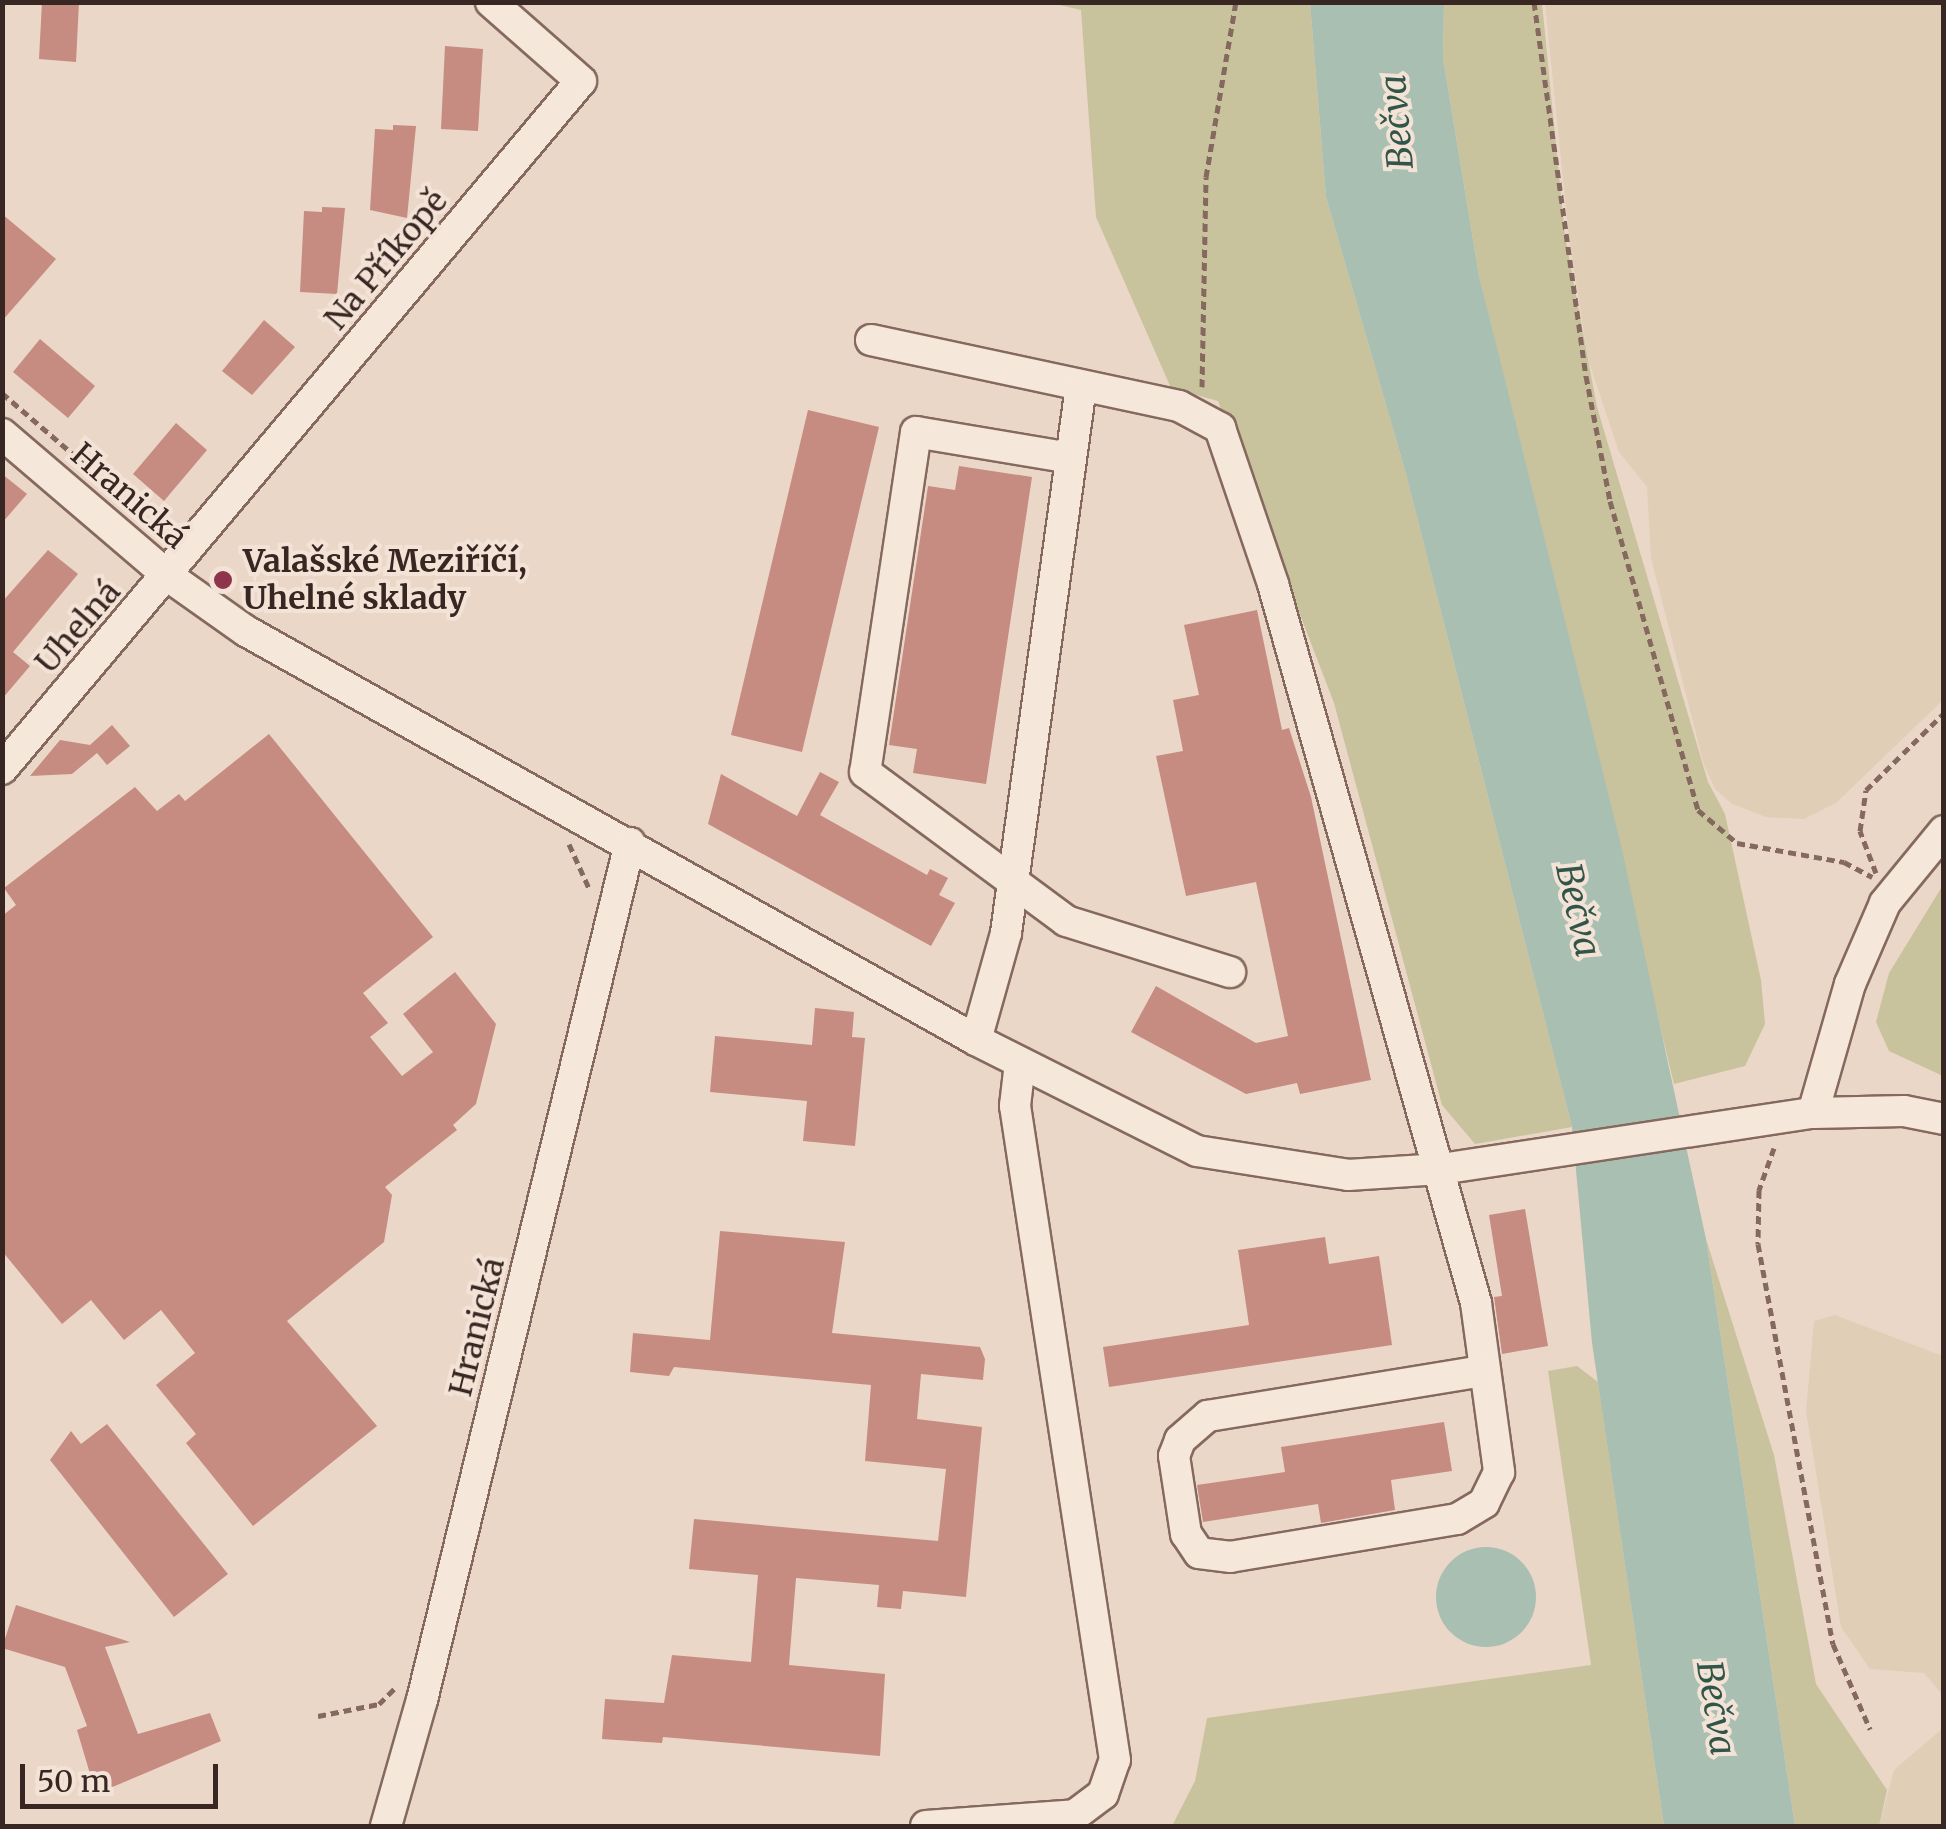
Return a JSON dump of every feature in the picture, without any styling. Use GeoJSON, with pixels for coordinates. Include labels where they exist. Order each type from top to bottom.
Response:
{"type":"FeatureCollection","features":[{"type":"Feature","properties":{"kind":"street","name":"Na Příkopě"},"geometry":{"type":"LineString","coordinates":[[168,576],[582,80],[491,2]]}},
{"type":"Feature","properties":{"kind":"street"},"geometry":{"type":"LineString","coordinates":[[871,340],[1202,412],[1226,440],[1272,584],[1476,1302],[1498,1472],[1484,1503],[1457,1519],[1212,1558],[1186,1534],[1174,1456],[1180,1440],[1208,1416],[1482,1371]]}},
{"type":"Feature","properties":{"kind":"street"},"geometry":{"type":"LineString","coordinates":[[976,1040],[1006,933],[1080,386]]}},
{"type":"Feature","properties":{"kind":"street"},"geometry":{"type":"LineString","coordinates":[[1070,458],[916,432],[866,772],[1066,921],[1230,972]]}},
{"type":"Feature","properties":{"kind":"street","name":"Hranická"},"geometry":{"type":"LineString","coordinates":[[2,434],[168,576],[246,631],[976,1040],[1158,1134],[1219,1156],[1320,1174],[1440,1169],[1785,1117],[1904,1111],[1944,1119]]}},
{"type":"Feature","properties":{"kind":"street","name":"Uhelná"},"geometry":{"type":"LineString","coordinates":[[2,769],[168,576]]}},
{"type":"Feature","properties":{"kind":"street"},"geometry":{"type":"LineString","coordinates":[[1785,1117],[1885,903],[1944,830]]}},
{"type":"Feature","properties":{"kind":"street","name":"Hranická"},"geometry":{"type":"LineString","coordinates":[[386,1826],[630,843]]}},
{"type":"Feature","properties":{"kind":"street"},"geometry":{"type":"LineString","coordinates":[[926,1826],[1075,1815],[1102,1794],[1115,1760],[1015,1106],[1020,1063]]}},
{"type":"Feature","properties":{"kind":"path"},"geometry":{"type":"LineString","coordinates":[[1202,412],[1206,176],[1236,2]]}},
{"type":"Feature","properties":{"kind":"path"},"geometry":{"type":"LineString","coordinates":[[1534,2],[1586,376],[1610,501],[1698,810],[1738,842],[1844,862],[1881,882],[1860,831],[1866,790],[1944,713]]}},
{"type":"Feature","properties":{"kind":"path"},"geometry":{"type":"LineString","coordinates":[[2,393],[149,519]]}},
{"type":"Feature","properties":{"kind":"path"},"geometry":{"type":"LineString","coordinates":[[556,830],[588,878],[590,896]]}},
{"type":"Feature","properties":{"kind":"path"},"geometry":{"type":"LineString","coordinates":[[1785,1117],[1759,1190],[1758,1244],[1833,1644],[1870,1729]]}},
{"type":"Feature","properties":{"kind":"path"},"geometry":{"type":"LineString","coordinates":[[318,1716],[379,1704],[405,1679]]}},
{"type":"Feature","properties":{"kind":"shaded area"},"geometry":{"type":"Polygon","coordinates":[[[1051,3],[1310,3],[1326,197],[1406,474],[1572,1127],[1475,1144],[1442,1105],[1334,703],[1218,401],[1171,388],[1096,217],[1081,10],[1051,3]]]}},
{"type":"Feature","properties":{"kind":"shaded area"},"geometry":{"type":"Polygon","coordinates":[[[1444,3],[1542,3],[1565,236],[1597,407],[1708,782],[1725,814],[1761,980],[1765,1024],[1745,1066],[1674,1084],[1479,276],[1443,58],[1444,3]]]}},
{"type":"Feature","properties":{"kind":"shaded area"},"geometry":{"type":"Polygon","coordinates":[[[1545,3],[1943,3],[1943,700],[1836,803],[1804,819],[1766,817],[1732,804],[1715,789],[1704,765],[1651,558],[1647,487],[1619,452],[1588,359],[1569,238],[1545,3]]]}},
{"type":"Feature","properties":{"kind":"shaded area"},"geometry":{"type":"Polygon","coordinates":[[[1943,885],[1943,1076],[1889,1051],[1876,1022],[1889,973],[1943,885]]]}},
{"type":"Feature","properties":{"kind":"shaded area"},"geometry":{"type":"Polygon","coordinates":[[[1706,1239],[1774,1455],[1816,1684],[1887,1790],[1879,1826],[1795,1826],[1706,1239]]]}},
{"type":"Feature","properties":{"kind":"shaded area"},"geometry":{"type":"Polygon","coordinates":[[[1835,1315],[1943,1356],[1943,1695],[1924,1673],[1870,1669],[1841,1627],[1806,1411],[1814,1321],[1835,1315]]]}},
{"type":"Feature","properties":{"kind":"shaded area"},"geometry":{"type":"Polygon","coordinates":[[[1577,1366],[1598,1382],[1664,1826],[1172,1826],[1195,1781],[1207,1718],[1591,1665],[1548,1371],[1577,1366]]]}},
{"type":"Feature","properties":{"kind":"shaded area"},"geometry":{"type":"Polygon","coordinates":[[[1943,1728],[1943,1826],[1879,1826],[1894,1770],[1943,1728]]]}},
{"type":"Feature","properties":{"kind":"water","name":"Bečva"},"geometry":{"type":"Polygon","coordinates":[[[1310,3],[1444,3],[1443,58],[1479,276],[1621,845],[1706,1239],[1795,1826],[1664,1826],[1592,1343],[1572,1127],[1406,474],[1326,197],[1310,3]]]}},
{"type":"Feature","properties":{"kind":"water"},"geometry":{"type":"Polygon","coordinates":[[[1486,1547],[1514,1555],[1528,1569],[1536,1597],[1528,1625],[1514,1639],[1486,1647],[1458,1639],[1444,1625],[1436,1597],[1444,1569],[1458,1555],[1486,1547]]]}},
{"type":"Feature","properties":{"kind":"building"},"geometry":{"type":"Polygon","coordinates":[[[42,2],[79,2],[76,62],[39,59],[42,2]]]}},
{"type":"Feature","properties":{"kind":"building"},"geometry":{"type":"Polygon","coordinates":[[[445,46],[483,49],[478,131],[441,129],[445,46]]]}},
{"type":"Feature","properties":{"kind":"building"},"geometry":{"type":"Polygon","coordinates":[[[393,125],[416,126],[407,218],[370,210],[375,129],[393,130],[393,125]]]}},
{"type":"Feature","properties":{"kind":"building"},"geometry":{"type":"Polygon","coordinates":[[[322,207],[345,208],[337,294],[300,292],[304,211],[322,212],[322,207]]]}},
{"type":"Feature","properties":{"kind":"building"},"geometry":{"type":"Polygon","coordinates":[[[2,214],[56,259],[2,321],[2,214]]]}},
{"type":"Feature","properties":{"kind":"building"},"geometry":{"type":"Polygon","coordinates":[[[264,320],[295,347],[252,395],[222,371],[264,320]]]}},
{"type":"Feature","properties":{"kind":"building"},"geometry":{"type":"Polygon","coordinates":[[[40,339],[95,386],[68,418],[13,372],[40,339]]]}},
{"type":"Feature","properties":{"kind":"building"},"geometry":{"type":"Polygon","coordinates":[[[808,410],[879,427],[802,752],[731,735],[808,410]]]}},
{"type":"Feature","properties":{"kind":"building"},"geometry":{"type":"Polygon","coordinates":[[[176,423],[207,450],[164,501],[133,474],[176,423]]]}},
{"type":"Feature","properties":{"kind":"building"},"geometry":{"type":"Polygon","coordinates":[[[959,466],[1032,477],[986,784],[913,773],[917,749],[889,745],[928,486],[955,490],[959,466]]]}},
{"type":"Feature","properties":{"kind":"building"},"geometry":{"type":"Polygon","coordinates":[[[2,474],[27,494],[2,523],[2,474]]]}},
{"type":"Feature","properties":{"kind":"building"},"geometry":{"type":"Polygon","coordinates":[[[48,550],[78,574],[13,652],[30,666],[2,699],[2,602],[48,550]]]}},
{"type":"Feature","properties":{"kind":"building"},"geometry":{"type":"Polygon","coordinates":[[[1257,610],[1282,730],[1289,728],[1311,797],[1371,1080],[1300,1094],[1297,1083],[1246,1094],[1131,1032],[1156,986],[1256,1043],[1288,1036],[1256,882],[1186,896],[1156,756],[1183,751],[1173,700],[1199,695],[1184,625],[1257,610]]]}},
{"type":"Feature","properties":{"kind":"building"},"geometry":{"type":"Polygon","coordinates":[[[112,725],[130,746],[107,765],[97,753],[72,774],[30,776],[60,740],[90,745],[112,725]]]}},
{"type":"Feature","properties":{"kind":"building"},"geometry":{"type":"Polygon","coordinates":[[[269,734],[433,937],[363,993],[388,1023],[370,1037],[402,1076],[433,1052],[403,1014],[455,972],[496,1024],[476,1104],[453,1125],[457,1130],[385,1187],[392,1195],[384,1242],[287,1321],[377,1426],[253,1526],[186,1443],[196,1434],[156,1385],[195,1353],[161,1310],[124,1340],[91,1300],[62,1324],[2,1251],[2,916],[16,905],[4,888],[135,787],[157,811],[179,794],[185,801],[269,734]]]}},
{"type":"Feature","properties":{"kind":"building"},"geometry":{"type":"Polygon","coordinates":[[[820,772],[839,782],[820,815],[927,875],[930,869],[948,878],[939,895],[955,903],[931,946],[708,824],[721,774],[797,816],[820,772]]]}},
{"type":"Feature","properties":{"kind":"building"},"geometry":{"type":"Polygon","coordinates":[[[815,1008],[854,1012],[852,1037],[865,1038],[855,1146],[803,1141],[807,1101],[710,1092],[715,1036],[812,1045],[815,1008]]]}},
{"type":"Feature","properties":{"kind":"building"},"geometry":{"type":"Polygon","coordinates":[[[1525,1209],[1548,1346],[1502,1354],[1494,1297],[1502,1296],[1489,1215],[1525,1209]]]}},
{"type":"Feature","properties":{"kind":"building"},"geometry":{"type":"Polygon","coordinates":[[[720,1231],[845,1242],[832,1333],[980,1347],[985,1359],[983,1380],[921,1374],[917,1419],[982,1427],[966,1597],[903,1591],[901,1609],[877,1607],[879,1585],[796,1578],[789,1665],[885,1674],[880,1756],[663,1737],[662,1743],[602,1739],[605,1699],[664,1703],[672,1655],[751,1662],[758,1575],[689,1569],[694,1519],[938,1541],[946,1469],[865,1461],[871,1385],[674,1367],[669,1376],[630,1372],[633,1333],[710,1340],[720,1231]]]}},
{"type":"Feature","properties":{"kind":"building"},"geometry":{"type":"Polygon","coordinates":[[[1325,1237],[1329,1264],[1379,1256],[1392,1345],[1109,1387],[1103,1347],[1249,1325],[1238,1250],[1325,1237]]]}},
{"type":"Feature","properties":{"kind":"building"},"geometry":{"type":"Polygon","coordinates":[[[1444,1422],[1452,1471],[1391,1480],[1395,1510],[1321,1523],[1318,1504],[1203,1522],[1197,1485],[1285,1472],[1281,1447],[1444,1422]]]}},
{"type":"Feature","properties":{"kind":"building"},"geometry":{"type":"Polygon","coordinates":[[[107,1424],[228,1574],[174,1617],[50,1460],[71,1431],[81,1444],[107,1424]]]}},
{"type":"Feature","properties":{"kind":"building"},"geometry":{"type":"Polygon","coordinates":[[[16,1605],[130,1642],[105,1647],[138,1734],[210,1713],[221,1741],[96,1794],[77,1730],[87,1726],[65,1667],[2,1648],[16,1605]]]}},
{"type":"Feature","properties":{"kind":"place","name":"Valašské Meziříčí, Uhelné sklady"},"geometry":{"type":"Point","coordinates":[223,580]}}]}
